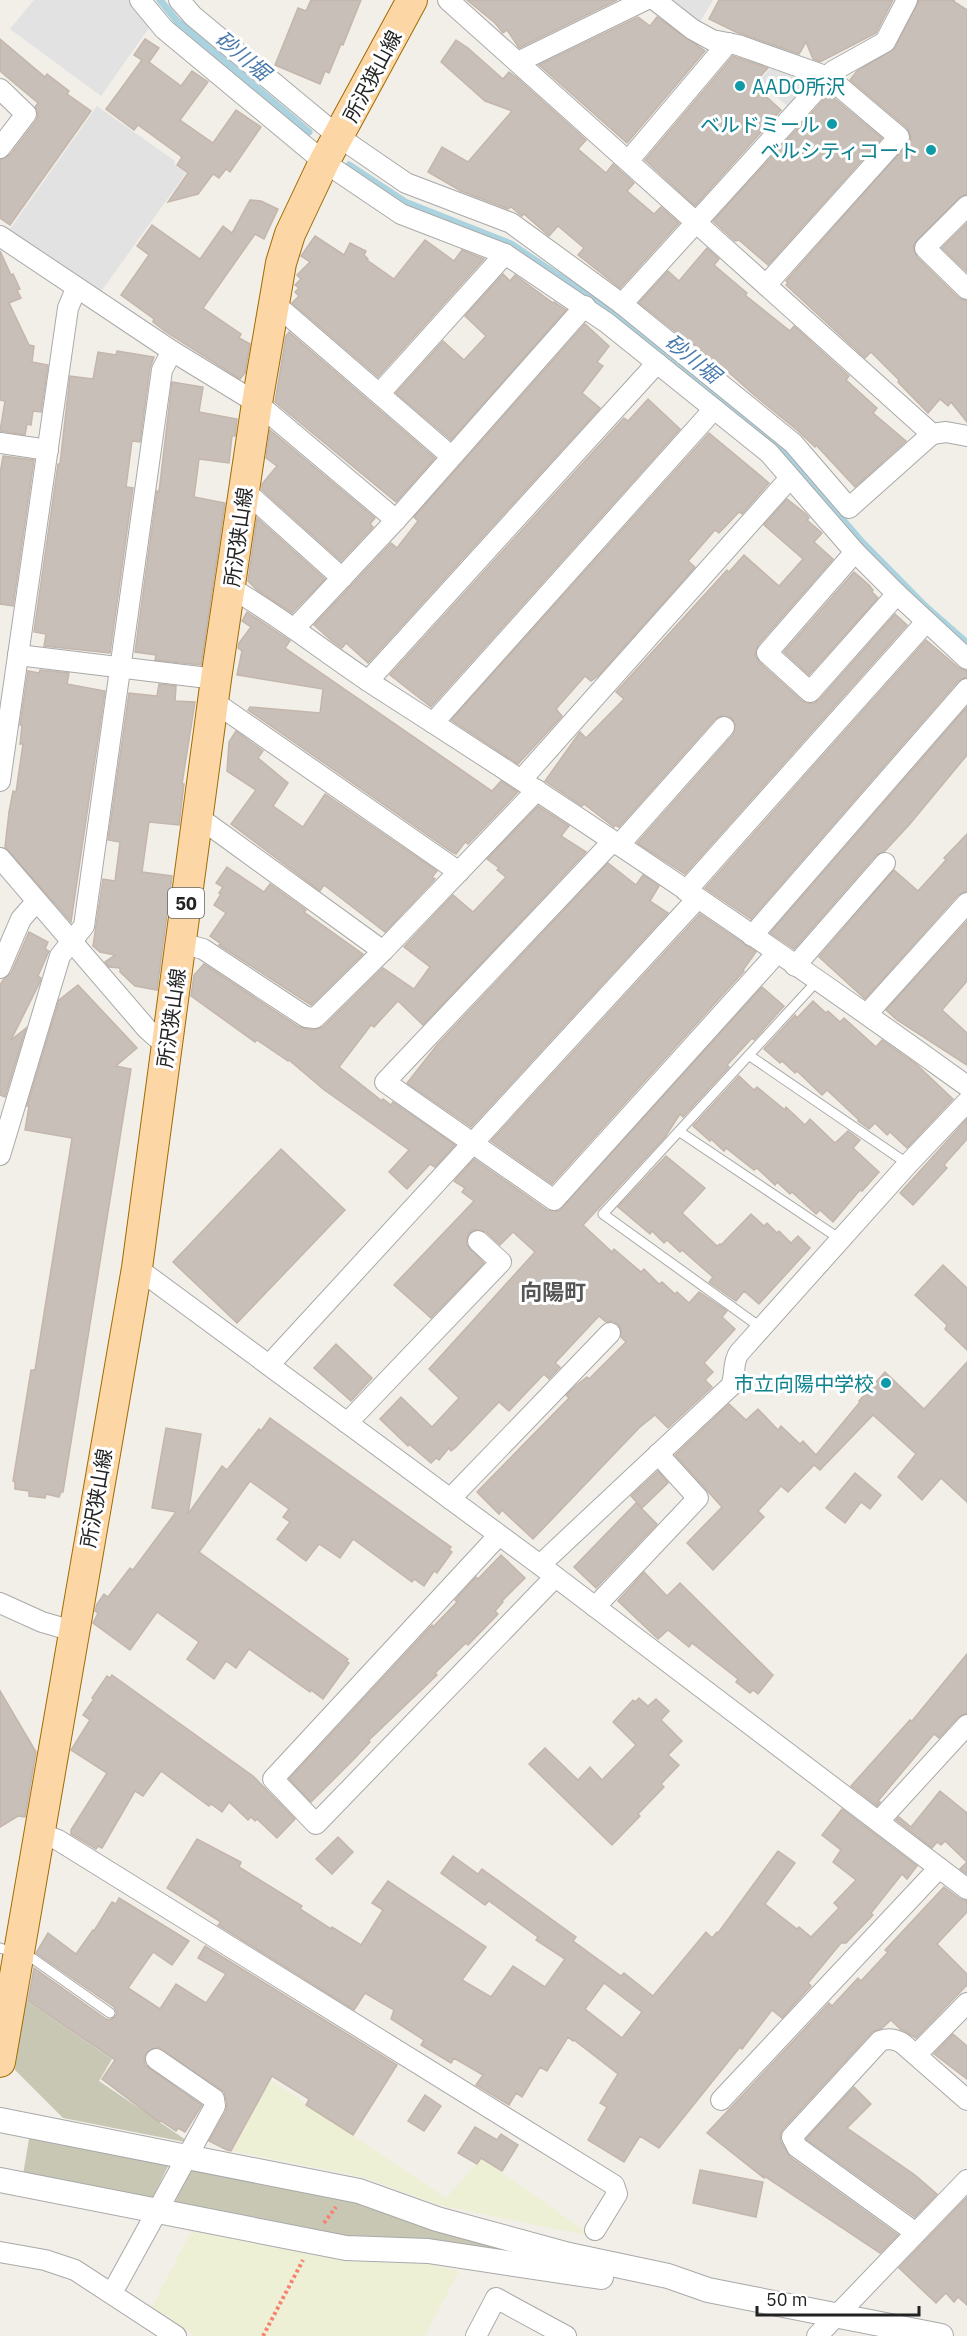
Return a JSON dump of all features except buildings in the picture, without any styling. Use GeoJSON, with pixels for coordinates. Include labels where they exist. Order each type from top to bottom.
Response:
{"type":"FeatureCollection","features":[{"type":"Feature","properties":{"kind":"main road","name":"所沢狭山線"},"geometry":{"type":"LineString","coordinates":[[0,2062],[9,1951],[40,1833],[136,1268],[215,690],[257,403],[281,263],[290,234],[332,149],[412,0]]}},
{"type":"Feature","properties":{"kind":"street"},"geometry":{"type":"LineString","coordinates":[[140,0],[164,29],[332,149],[406,183],[511,223],[622,304],[793,443],[849,508],[932,434],[946,432],[967,436]]}},
{"type":"Feature","properties":{"kind":"street"},"geometry":{"type":"LineString","coordinates":[[179,0],[401,214],[505,255],[585,306],[769,453],[855,552],[967,659]]}},
{"type":"Feature","properties":{"kind":"street"},"geometry":{"type":"LineString","coordinates":[[448,0],[932,434]]}},
{"type":"Feature","properties":{"kind":"street"},"geometry":{"type":"LineString","coordinates":[[518,62],[645,0]]}},
{"type":"Feature","properties":{"kind":"street"},"geometry":{"type":"LineString","coordinates":[[655,0],[712,40],[728,43],[828,77],[900,137],[766,285]]}},
{"type":"Feature","properties":{"kind":"street"},"geometry":{"type":"LineString","coordinates":[[622,304],[833,71],[885,42],[907,0]]}},
{"type":"Feature","properties":{"kind":"street"},"geometry":{"type":"LineString","coordinates":[[628,160],[728,43]]}},
{"type":"Feature","properties":{"kind":"street"},"geometry":{"type":"LineString","coordinates":[[0,89],[26,114],[0,148]]}},
{"type":"Feature","properties":{"kind":"street"},"geometry":{"type":"LineString","coordinates":[[967,206],[925,248],[967,289]]}},
{"type":"Feature","properties":{"kind":"street"},"geometry":{"type":"LineString","coordinates":[[0,236],[76,289],[257,403],[396,520]]}},
{"type":"Feature","properties":{"kind":"street"},"geometry":{"type":"LineString","coordinates":[[380,393],[505,255]]}},
{"type":"Feature","properties":{"kind":"street"},"geometry":{"type":"LineString","coordinates":[[0,781],[68,308],[76,289]]}},
{"type":"Feature","properties":{"kind":"street"},"geometry":{"type":"LineString","coordinates":[[274,303],[451,456]]}},
{"type":"Feature","properties":{"kind":"street"},"geometry":{"type":"LineString","coordinates":[[294,629],[396,520],[585,306]]}},
{"type":"Feature","properties":{"kind":"street"},"geometry":{"type":"LineString","coordinates":[[0,1155],[6,1120],[60,956],[84,927],[162,370],[172,351]]}},
{"type":"Feature","properties":{"kind":"street"},"geometry":{"type":"LineString","coordinates":[[368,681],[657,363]]}},
{"type":"Feature","properties":{"kind":"street"},"geometry":{"type":"LineString","coordinates":[[433,723],[714,409]]}},
{"type":"Feature","properties":{"kind":"street"},"geometry":{"type":"LineString","coordinates":[[0,443],[48,450]]}},
{"type":"Feature","properties":{"kind":"street"},"geometry":{"type":"LineString","coordinates":[[181,943],[203,949],[311,1019],[318,1016],[459,872],[529,785],[790,478]]}},
{"type":"Feature","properties":{"kind":"street"},"geometry":{"type":"LineString","coordinates":[[812,505],[831,487]]}},
{"type":"Feature","properties":{"kind":"street"},"geometry":{"type":"LineString","coordinates":[[244,490],[342,578]]}},
{"type":"Feature","properties":{"kind":"street"},"geometry":{"type":"LineString","coordinates":[[855,552],[766,653],[810,692],[897,594]]}},
{"type":"Feature","properties":{"kind":"street"},"geometry":{"type":"LineString","coordinates":[[231,588],[615,843],[867,1014],[967,1086]]}},
{"type":"Feature","properties":{"kind":"street"},"geometry":{"type":"LineString","coordinates":[[269,1365],[472,1144],[691,895],[926,622]]}},
{"type":"Feature","properties":{"kind":"street"},"geometry":{"type":"LineString","coordinates":[[18,655],[120,668],[215,690],[459,872]]}},
{"type":"Feature","properties":{"kind":"street"},"geometry":{"type":"LineString","coordinates":[[752,936],[967,689]]}},
{"type":"Feature","properties":{"kind":"street"},"geometry":{"type":"LineString","coordinates":[[724,727],[385,1082],[554,1200],[777,953]]}},
{"type":"Feature","properties":{"kind":"street"},"geometry":{"type":"LineString","coordinates":[[197,816],[383,951]]}},
{"type":"Feature","properties":{"kind":"street"},"geometry":{"type":"LineString","coordinates":[[0,858],[147,1029],[156,1037],[168,1041]]}},
{"type":"Feature","properties":{"kind":"street"},"geometry":{"type":"LineString","coordinates":[[795,966],[885,863]]}},
{"type":"Feature","properties":{"kind":"street"},"geometry":{"type":"LineString","coordinates":[[0,968],[21,920],[36,902]]}},
{"type":"Feature","properties":{"kind":"street"},"geometry":{"type":"LineString","coordinates":[[867,1014],[967,903]]}},
{"type":"Feature","properties":{"kind":"street"},"geometry":{"type":"LineString","coordinates":[[499,1535],[273,1779],[316,1824],[547,1571],[658,1454],[730,1386],[736,1358],[760,1327],[967,1102]]}},
{"type":"Feature","properties":{"kind":"street"},"geometry":{"type":"LineString","coordinates":[[347,1423],[501,1262],[478,1241]]}},
{"type":"Feature","properties":{"kind":"street"},"geometry":{"type":"LineString","coordinates":[[136,1268],[499,1535],[967,1889]]}},
{"type":"Feature","properties":{"kind":"street"},"geometry":{"type":"LineString","coordinates":[[450,1499],[610,1333]]}},
{"type":"Feature","properties":{"kind":"street"},"geometry":{"type":"LineString","coordinates":[[595,1607],[698,1498],[658,1454]]}},
{"type":"Feature","properties":{"kind":"street"},"geometry":{"type":"LineString","coordinates":[[0,1603],[42,1622],[73,1631]]}},
{"type":"Feature","properties":{"kind":"street"},"geometry":{"type":"LineString","coordinates":[[879,1821],[967,1725]]}},
{"type":"Feature","properties":{"kind":"street"},"geometry":{"type":"LineString","coordinates":[[40,1833],[58,1840],[614,2185],[617,2194],[595,2230]]}},
{"type":"Feature","properties":{"kind":"street"},"geometry":{"type":"LineString","coordinates":[[721,2100],[939,1868]]}},
{"type":"Feature","properties":{"kind":"street"},"geometry":{"type":"LineString","coordinates":[[916,2055],[967,2003]]}},
{"type":"Feature","properties":{"kind":"street"},"geometry":{"type":"LineString","coordinates":[[916,2233],[797,2147],[792,2137],[880,2042],[894,2039],[916,2055],[967,2100]]}},
{"type":"Feature","properties":{"kind":"street"},"geometry":{"type":"LineString","coordinates":[[117,2284],[215,2106],[214,2099],[156,2059]]}},
{"type":"Feature","properties":{"kind":"street"},"geometry":{"type":"LineString","coordinates":[[0,2120],[359,2191],[437,2219],[569,2255],[668,2277],[708,2290],[926,2335]]}},
{"type":"Feature","properties":{"kind":"street"},"geometry":{"type":"LineString","coordinates":[[0,2180],[346,2248],[435,2252],[668,2288],[708,2290]]}},
{"type":"Feature","properties":{"kind":"street"},"geometry":{"type":"LineString","coordinates":[[818,2336],[967,2181]]}},
{"type":"Feature","properties":{"kind":"street"},"geometry":{"type":"LineString","coordinates":[[0,2252],[45,2260],[75,2270],[176,2336]]}},
{"type":"Feature","properties":{"kind":"street"},"geometry":{"type":"LineString","coordinates":[[476,2336],[496,2298],[566,2336]]}},
{"type":"Feature","properties":{"kind":"lane"},"geometry":{"type":"LineString","coordinates":[[760,1327],[603,1214],[681,1132],[817,981]]}},
{"type":"Feature","properties":{"kind":"lane"},"geometry":{"type":"LineString","coordinates":[[750,1056],[908,1164]]}},
{"type":"Feature","properties":{"kind":"lane"},"geometry":{"type":"LineString","coordinates":[[681,1132],[840,1239]]}},
{"type":"Feature","properties":{"kind":"lane"},"geometry":{"type":"LineString","coordinates":[[9,1951],[32,1958],[110,2013]]}},
{"type":"Feature","properties":{"kind":"shaded area"},"geometry":{"type":"Polygon","coordinates":[[[34,0],[132,0],[151,25],[101,96],[10,29],[34,0]]]}},
{"type":"Feature","properties":{"kind":"shaded area"},"geometry":{"type":"Polygon","coordinates":[[[672,0],[713,0],[700,22],[672,0]]]}},
{"type":"Feature","properties":{"kind":"shaded area"},"geometry":{"type":"Polygon","coordinates":[[[774,65],[815,81],[790,108],[758,81],[774,65]]]}},
{"type":"Feature","properties":{"kind":"shaded area"},"geometry":{"type":"Polygon","coordinates":[[[97,106],[175,161],[174,164],[186,173],[100,293],[8,232],[97,106]]]}},
{"type":"Feature","properties":{"kind":"shaded area"},"geometry":{"type":"Polygon","coordinates":[[[25,2000],[112,2059],[99,2081],[186,2140],[185,2142],[63,2118],[15,2070],[25,2000]]]}},
{"type":"Feature","properties":{"kind":"shaded area"},"geometry":{"type":"Polygon","coordinates":[[[271,2080],[446,2198],[481,2158],[581,2228],[588,2226],[584,2235],[439,2205],[362,2177],[232,2151],[271,2080]]]}},
{"type":"Feature","properties":{"kind":"shaded area"},"geometry":{"type":"Polygon","coordinates":[[[51,2137],[170,2162],[152,2199],[23,2175],[29,2139],[51,2137]]]}},
{"type":"Feature","properties":{"kind":"shaded area"},"geometry":{"type":"Polygon","coordinates":[[[193,2165],[340,2193],[570,2259],[353,2242],[174,2204],[193,2165]]]}},
{"type":"Feature","properties":{"kind":"shaded area"},"geometry":{"type":"Polygon","coordinates":[[[191,2231],[345,2261],[428,2264],[459,2271],[425,2336],[195,2336],[152,2307],[191,2231]]]}},
{"type":"Feature","properties":{"kind":"waterway","name":"砂川堀"},"geometry":{"type":"LineString","coordinates":[[160,0],[177,21],[309,132]]}},
{"type":"Feature","properties":{"kind":"waterway","name":"砂川堀"},"geometry":{"type":"LineString","coordinates":[[349,165],[405,202],[511,244],[605,307],[714,392],[785,453],[862,542],[924,605],[967,643]]}},
{"type":"Feature","properties":{"kind":"place","name":"AADO所沢"},"geometry":{"type":"Point","coordinates":[740,86]}},
{"type":"Feature","properties":{"kind":"place","name":"ベルドミール"},"geometry":{"type":"Point","coordinates":[832,124]}},
{"type":"Feature","properties":{"kind":"place","name":"ベルシティコート"},"geometry":{"type":"Point","coordinates":[931,150]}},
{"type":"Feature","properties":{"kind":"place","name":"市立向陽中学校"},"geometry":{"type":"Point","coordinates":[886,1383]}},
{"type":"Feature","properties":{"kind":"district","name":"向陽町"},"geometry":{"type":"Point","coordinates":[553,1291]}}]}
